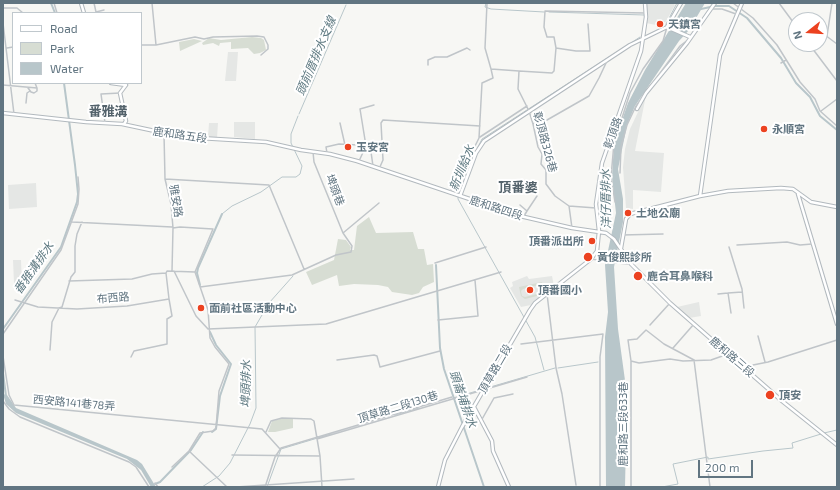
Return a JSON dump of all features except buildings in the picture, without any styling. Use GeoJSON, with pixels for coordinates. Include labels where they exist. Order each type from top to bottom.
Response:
{"type":"FeatureCollection","features":[{"type":"Feature","properties":{"kind":"street"},"geometry":{"type":"LineString","coordinates":[[94,3],[96,12],[104,10]]}},
{"type":"Feature","properties":{"kind":"street"},"geometry":{"type":"LineString","coordinates":[[152,3],[156,45]]}},
{"type":"Feature","properties":{"kind":"street"},"geometry":{"type":"LineString","coordinates":[[472,152],[479,138],[482,83],[493,78],[485,48],[487,3]]}},
{"type":"Feature","properties":{"kind":"street","name":"彰頂路"},"geometry":{"type":"LineString","coordinates":[[591,259],[598,251],[599,231],[596,208],[602,163],[641,51],[646,13],[645,3]]}},
{"type":"Feature","properties":{"kind":"street"},"geometry":{"type":"LineString","coordinates":[[615,202],[611,177],[614,143],[630,93],[647,63],[663,41],[667,27],[681,3]]}},
{"type":"Feature","properties":{"kind":"street"},"geometry":{"type":"LineString","coordinates":[[637,109],[646,93],[712,9],[715,3]]}},
{"type":"Feature","properties":{"kind":"street"},"geometry":{"type":"LineString","coordinates":[[733,3],[753,18],[777,46],[800,82],[815,99],[820,111],[837,126]]}},
{"type":"Feature","properties":{"kind":"street"},"geometry":{"type":"LineString","coordinates":[[700,196],[720,55],[742,3]]}},
{"type":"Feature","properties":{"kind":"street"},"geometry":{"type":"LineString","coordinates":[[779,3],[788,15]]}},
{"type":"Feature","properties":{"kind":"street"},"geometry":{"type":"LineString","coordinates":[[832,3],[826,35],[837,44]]}},
{"type":"Feature","properties":{"kind":"street"},"geometry":{"type":"LineString","coordinates":[[3,8],[17,8],[22,12]]}},
{"type":"Feature","properties":{"kind":"street"},"geometry":{"type":"LineString","coordinates":[[712,9],[722,9],[737,14]]}},
{"type":"Feature","properties":{"kind":"street"},"geometry":{"type":"LineString","coordinates":[[491,69],[552,73],[554,71],[556,48],[554,37],[546,37],[544,27],[544,11],[646,13]]}},
{"type":"Feature","properties":{"kind":"street"},"geometry":{"type":"LineString","coordinates":[[3,23],[14,114]]}},
{"type":"Feature","properties":{"kind":"street"},"geometry":{"type":"LineString","coordinates":[[556,48],[576,51],[590,51],[588,24]]}},
{"type":"Feature","properties":{"kind":"street"},"geometry":{"type":"LineString","coordinates":[[479,138],[644,36],[667,27],[690,37]]}},
{"type":"Feature","properties":{"kind":"street"},"geometry":{"type":"LineString","coordinates":[[142,45],[156,45],[195,38],[204,39],[213,36],[229,38],[257,36],[264,37],[268,45],[268,49],[261,55]]}},
{"type":"Feature","properties":{"kind":"street"},"geometry":{"type":"LineString","coordinates":[[620,173],[621,146],[627,125],[636,106],[680,46],[690,37]]}},
{"type":"Feature","properties":{"kind":"street"},"geometry":{"type":"LineString","coordinates":[[6,48],[12,47]]}},
{"type":"Feature","properties":{"kind":"street"},"geometry":{"type":"LineString","coordinates":[[428,65],[428,60],[435,57],[446,57],[467,48],[470,50]]}},
{"type":"Feature","properties":{"kind":"street"},"geometry":{"type":"LineString","coordinates":[[816,52],[837,81]]}},
{"type":"Feature","properties":{"kind":"street"},"geometry":{"type":"LineString","coordinates":[[533,124],[547,120],[588,96],[599,78],[607,59]]}},
{"type":"Feature","properties":{"kind":"street"},"geometry":{"type":"LineString","coordinates":[[781,63],[786,60]]}},
{"type":"Feature","properties":{"kind":"street"},"geometry":{"type":"LineString","coordinates":[[3,61],[8,61]]}},
{"type":"Feature","properties":{"kind":"street","name":"彰頂路326巷"},"geometry":{"type":"LineString","coordinates":[[519,71],[518,89],[528,109],[538,147],[542,154],[541,164],[546,170],[546,184],[555,196],[569,206]]}},
{"type":"Feature","properties":{"kind":"street"},"geometry":{"type":"LineString","coordinates":[[28,88],[30,91],[36,93],[35,84]]}},
{"type":"Feature","properties":{"kind":"street"},"geometry":{"type":"LineString","coordinates":[[118,84],[126,85],[120,93],[126,121],[124,124]]}},
{"type":"Feature","properties":{"kind":"street"},"geometry":{"type":"LineString","coordinates":[[3,85],[36,88]]}},
{"type":"Feature","properties":{"kind":"street"},"geometry":{"type":"LineString","coordinates":[[26,103],[27,93],[30,91]]}},
{"type":"Feature","properties":{"kind":"street"},"geometry":{"type":"LineString","coordinates":[[105,123],[101,94],[120,93]]}},
{"type":"Feature","properties":{"kind":"street"},"geometry":{"type":"LineString","coordinates":[[820,111],[837,99]]}},
{"type":"Feature","properties":{"kind":"street"},"geometry":{"type":"LineString","coordinates":[[359,162],[365,148],[363,119],[360,109],[374,105]]}},
{"type":"Feature","properties":{"kind":"street"},"geometry":{"type":"LineString","coordinates":[[460,196],[482,143],[528,109]]}},
{"type":"Feature","properties":{"kind":"street","name":"鹿和路五段"},"geometry":{"type":"LineString","coordinates":[[3,113],[124,124],[164,134],[211,140],[266,142],[292,148]]}},
{"type":"Feature","properties":{"kind":"street"},"geometry":{"type":"LineString","coordinates":[[379,169],[383,160],[381,123],[383,120],[480,126]]}},
{"type":"Feature","properties":{"kind":"street"},"geometry":{"type":"LineString","coordinates":[[340,123],[345,145]]}},
{"type":"Feature","properties":{"kind":"street","name":"雅安路"},"geometry":{"type":"LineString","coordinates":[[164,134],[165,179],[171,204],[173,271],[196,316],[208,329]]}},
{"type":"Feature","properties":{"kind":"street"},"geometry":{"type":"LineString","coordinates":[[328,153],[326,147],[358,145],[365,148]]}},
{"type":"Feature","properties":{"kind":"street","name":"鹿和路四段"},"geometry":{"type":"LineString","coordinates":[[292,148],[328,153],[373,166],[523,217],[572,228],[599,231],[610,235]]}},
{"type":"Feature","properties":{"kind":"street"},"geometry":{"type":"LineString","coordinates":[[373,166],[372,152],[376,151]]}},
{"type":"Feature","properties":{"kind":"street"},"geometry":{"type":"LineString","coordinates":[[450,193],[466,151]]}},
{"type":"Feature","properties":{"kind":"street","name":"埤頭巷"},"geometry":{"type":"LineString","coordinates":[[304,269],[336,255],[352,251],[352,246],[343,233],[314,162],[313,152]]}},
{"type":"Feature","properties":{"kind":"street"},"geometry":{"type":"LineString","coordinates":[[3,334],[61,250],[72,222],[79,198],[78,176]]}},
{"type":"Feature","properties":{"kind":"street"},"geometry":{"type":"LineString","coordinates":[[165,179],[269,185],[304,269],[292,275],[199,287]]}},
{"type":"Feature","properties":{"kind":"street"},"geometry":{"type":"LineString","coordinates":[[620,248],[626,219],[632,212],[673,204],[700,196],[728,191],[781,188],[793,189],[811,202],[837,207]]}},
{"type":"Feature","properties":{"kind":"street"},"geometry":{"type":"LineString","coordinates":[[798,193],[837,324]]}},
{"type":"Feature","properties":{"kind":"street"},"geometry":{"type":"LineString","coordinates":[[523,217],[537,196]]}},
{"type":"Feature","properties":{"kind":"street"},"geometry":{"type":"LineString","coordinates":[[343,233],[379,202]]}},
{"type":"Feature","properties":{"kind":"street"},"geometry":{"type":"LineString","coordinates":[[520,204],[527,211]]}},
{"type":"Feature","properties":{"kind":"street"},"geometry":{"type":"LineString","coordinates":[[572,228],[569,206],[596,208]]}},
{"type":"Feature","properties":{"kind":"street"},"geometry":{"type":"LineString","coordinates":[[72,222],[213,228],[195,272],[208,310],[208,329],[215,347],[229,364],[219,391],[216,424],[214,430],[200,432],[189,451],[172,467]]}},
{"type":"Feature","properties":{"kind":"street"},"geometry":{"type":"LineString","coordinates":[[50,350],[52,322],[62,305],[69,281],[75,272],[75,246],[77,234],[82,222]]}},
{"type":"Feature","properties":{"kind":"street"},"geometry":{"type":"LineString","coordinates":[[622,236],[663,234]]}},
{"type":"Feature","properties":{"kind":"street","name":"鹿和路三段"},"geometry":{"type":"LineString","coordinates":[[610,235],[631,264],[670,303],[743,367],[837,445]]}},
{"type":"Feature","properties":{"kind":"street"},"geometry":{"type":"LineString","coordinates":[[737,245],[787,242],[800,245],[813,244]]}},
{"type":"Feature","properties":{"kind":"street"},"geometry":{"type":"LineString","coordinates":[[435,262],[486,247]]}},
{"type":"Feature","properties":{"kind":"street"},"geometry":{"type":"LineString","coordinates":[[729,247],[742,292],[744,308]]}},
{"type":"Feature","properties":{"kind":"street"},"geometry":{"type":"LineString","coordinates":[[591,259],[604,261]]}},
{"type":"Feature","properties":{"kind":"street","name":"頂草路二段"},"geometry":{"type":"LineString","coordinates":[[438,487],[445,460],[525,317],[534,305],[591,259]]}},
{"type":"Feature","properties":{"kind":"street"},"geometry":{"type":"LineString","coordinates":[[616,263],[631,264]]}},
{"type":"Feature","properties":{"kind":"street"},"geometry":{"type":"LineString","coordinates":[[69,281],[132,279],[173,271],[195,272]]}},
{"type":"Feature","properties":{"kind":"street"},"geometry":{"type":"LineString","coordinates":[[208,329],[326,324],[501,272]]}},
{"type":"Feature","properties":{"kind":"street"},"geometry":{"type":"LineString","coordinates":[[131,357],[134,351],[167,344],[167,318],[172,316],[166,273]]}},
{"type":"Feature","properties":{"kind":"street"},"geometry":{"type":"LineString","coordinates":[[439,320],[478,316],[475,280]]}},
{"type":"Feature","properties":{"kind":"street"},"geometry":{"type":"LineString","coordinates":[[718,294],[742,292]]}},
{"type":"Feature","properties":{"kind":"street"},"geometry":{"type":"LineString","coordinates":[[728,293],[731,313]]}},
{"type":"Feature","properties":{"kind":"street"},"geometry":{"type":"LineString","coordinates":[[547,294],[556,368],[562,394],[576,486]]}},
{"type":"Feature","properties":{"kind":"street","name":"布西路"},"geometry":{"type":"LineString","coordinates":[[15,300],[24,303],[77,309],[126,306],[169,299]]}},
{"type":"Feature","properties":{"kind":"street"},"geometry":{"type":"LineString","coordinates":[[650,325],[670,303]]}},
{"type":"Feature","properties":{"kind":"street"},"geometry":{"type":"LineString","coordinates":[[694,324],[673,348],[694,360]]}},
{"type":"Feature","properties":{"kind":"street","name":"鹿和路三段633巷"},"geometry":{"type":"LineString","coordinates":[[631,487],[631,361],[628,340],[637,339],[646,330],[673,348]]}},
{"type":"Feature","properties":{"kind":"street"},"geometry":{"type":"LineString","coordinates":[[521,344],[603,334],[600,357],[600,487]]}},
{"type":"Feature","properties":{"kind":"street"},"geometry":{"type":"LineString","coordinates":[[758,336],[764,362]]}},
{"type":"Feature","properties":{"kind":"street"},"geometry":{"type":"LineString","coordinates":[[743,367],[837,340]]}},
{"type":"Feature","properties":{"kind":"street"},"geometry":{"type":"LineString","coordinates":[[337,360],[374,355],[376,356],[380,367],[440,351]]}},
{"type":"Feature","properties":{"kind":"street"},"geometry":{"type":"LineString","coordinates":[[631,361],[638,363],[650,360],[670,359],[683,361],[711,360],[728,354]]}},
{"type":"Feature","properties":{"kind":"street","name":"西安路141巷78弄"},"geometry":{"type":"LineString","coordinates":[[3,356],[8,395],[14,405],[220,424],[262,429],[266,432]]}},
{"type":"Feature","properties":{"kind":"street"},"geometry":{"type":"LineString","coordinates":[[694,360],[710,487]]}},
{"type":"Feature","properties":{"kind":"street","name":"頂草路二段130巷"},"geometry":{"type":"LineString","coordinates":[[317,438],[527,377]]}},
{"type":"Feature","properties":{"kind":"street"},"geometry":{"type":"LineString","coordinates":[[481,421],[494,398],[513,394]]}},
{"type":"Feature","properties":{"kind":"street"},"geometry":{"type":"LineString","coordinates":[[265,486],[276,455],[280,449],[452,396]]}},
{"type":"Feature","properties":{"kind":"street"},"geometry":{"type":"LineString","coordinates":[[3,401],[9,409],[20,417],[129,462],[139,470],[149,487]]}},
{"type":"Feature","properties":{"kind":"street"},"geometry":{"type":"LineString","coordinates":[[474,406],[492,441],[493,451],[509,487]]}},
{"type":"Feature","properties":{"kind":"street"},"geometry":{"type":"LineString","coordinates":[[280,449],[266,432],[271,421],[282,418],[311,419],[314,421],[320,456],[322,487]]}},
{"type":"Feature","properties":{"kind":"street"},"geometry":{"type":"LineString","coordinates":[[189,451],[227,487]]}},
{"type":"Feature","properties":{"kind":"street"},"geometry":{"type":"LineString","coordinates":[[233,456],[320,456]]}},
{"type":"Feature","properties":{"kind":"street"},"geometry":{"type":"LineString","coordinates":[[236,487],[354,479]]}},
{"type":"Feature","properties":{"kind":"street"},"geometry":{"type":"LineString","coordinates":[[155,483],[158,487]]}},
{"type":"Feature","properties":{"kind":"shaded area"},"geometry":{"type":"Polygon","coordinates":[[[645,3],[673,3],[675,5],[665,23],[657,19],[656,25],[646,23],[645,3]]]}},
{"type":"Feature","properties":{"kind":"shaded area"},"geometry":{"type":"Polygon","coordinates":[[[228,52],[238,52],[236,81],[225,81],[228,52]]]}},
{"type":"Feature","properties":{"kind":"shaded area"},"geometry":{"type":"Polygon","coordinates":[[[646,95],[635,151],[664,153],[661,192],[633,190],[633,209],[626,208],[623,167],[625,149],[630,129],[646,95]]]}},
{"type":"Feature","properties":{"kind":"shaded area"},"geometry":{"type":"Polygon","coordinates":[[[234,122],[255,122],[255,139],[234,137],[234,122]]]}},
{"type":"Feature","properties":{"kind":"shaded area"},"geometry":{"type":"Polygon","coordinates":[[[209,123],[218,123],[217,138],[208,137],[209,123]]]}},
{"type":"Feature","properties":{"kind":"shaded area"},"geometry":{"type":"Polygon","coordinates":[[[36,183],[37,207],[9,209],[8,185],[36,183]]]}},
{"type":"Feature","properties":{"kind":"shaded area"},"geometry":{"type":"Polygon","coordinates":[[[13,260],[21,260],[22,286],[14,283],[13,260]]]}},
{"type":"Feature","properties":{"kind":"shaded area","name":"頂番國小"},"geometry":{"type":"Polygon","coordinates":[[[527,276],[529,279],[552,276],[554,286],[531,305],[521,307],[510,288],[513,286],[512,282],[527,276]]]}},
{"type":"Feature","properties":{"kind":"shaded area"},"geometry":{"type":"Polygon","coordinates":[[[699,302],[701,316],[689,318],[677,307],[699,302]]]}},
{"type":"Feature","properties":{"kind":"green space"},"geometry":{"type":"Polygon","coordinates":[[[252,37],[261,38],[264,40],[266,50],[254,54],[248,48],[231,49],[231,42],[220,43],[219,46],[213,43],[203,45],[202,43],[209,38],[221,40],[252,37]]]}},
{"type":"Feature","properties":{"kind":"green space"},"geometry":{"type":"Polygon","coordinates":[[[194,39],[202,41],[180,51],[179,42],[194,39]]]}},
{"type":"Feature","properties":{"kind":"green space"},"geometry":{"type":"Polygon","coordinates":[[[369,217],[376,233],[413,232],[418,249],[424,249],[427,265],[433,264],[434,282],[423,287],[419,293],[412,295],[392,292],[388,287],[378,285],[354,284],[339,286],[337,275],[312,285],[306,272],[334,260],[338,239],[346,240],[351,247],[350,250],[354,250],[357,226],[369,217]]]}},
{"type":"Feature","properties":{"kind":"green space"},"geometry":{"type":"Polygon","coordinates":[[[542,282],[543,290],[541,295],[525,299],[521,296],[519,287],[542,282]],[[539,285],[523,289],[521,291],[522,296],[525,297],[541,293],[542,289],[539,285]]]}},
{"type":"Feature","properties":{"kind":"green space"},"geometry":{"type":"Polygon","coordinates":[[[280,419],[293,419],[293,428],[268,432],[272,421],[280,419]]]}},
{"type":"Feature","properties":{"kind":"water"},"geometry":{"type":"Polygon","coordinates":[[[686,3],[705,3],[689,30],[679,41],[635,106],[627,125],[618,169],[623,199],[623,222],[614,267],[618,329],[627,395],[625,487],[606,487],[605,337],[608,312],[605,265],[616,213],[612,177],[614,143],[628,103],[645,70],[686,3]]]}},
{"type":"Feature","properties":{"kind":"water"},"geometry":{"type":"Polygon","coordinates":[[[3,394],[7,395],[16,408],[137,460],[142,464],[156,487],[151,487],[141,470],[127,459],[16,413],[6,404],[3,394]]]}},
{"type":"Feature","properties":{"kind":"waterway"},"geometry":{"type":"LineString","coordinates":[[51,3],[55,12]]}},
{"type":"Feature","properties":{"kind":"waterway"},"geometry":{"type":"LineString","coordinates":[[486,3],[485,7],[491,9],[544,12]]}},
{"type":"Feature","properties":{"kind":"waterway"},"geometry":{"type":"LineString","coordinates":[[666,24],[677,3]]}},
{"type":"Feature","properties":{"kind":"waterway","name":"頭前厝排水支線"},"geometry":{"type":"LineString","coordinates":[[299,114],[346,5]]}},
{"type":"Feature","properties":{"kind":"waterway"},"geometry":{"type":"LineString","coordinates":[[701,9],[715,6],[729,6],[747,18],[781,58],[796,83],[810,97],[820,116],[837,130]]}},
{"type":"Feature","properties":{"kind":"waterway"},"geometry":{"type":"LineString","coordinates":[[549,12],[644,15]]}},
{"type":"Feature","properties":{"kind":"waterway","name":"新圳給水"},"geometry":{"type":"LineString","coordinates":[[631,43],[640,37]]}},
{"type":"Feature","properties":{"kind":"waterway","name":"新圳給水"},"geometry":{"type":"LineString","coordinates":[[478,147],[482,139],[626,46]]}},
{"type":"Feature","properties":{"kind":"waterway","name":"番雅溝排水"},"geometry":{"type":"LineString","coordinates":[[3,329],[61,247],[77,202],[78,194],[75,165],[64,84]]}},
{"type":"Feature","properties":{"kind":"waterway","name":"頭前厝排水支線"},"geometry":{"type":"LineString","coordinates":[[222,214],[232,206],[261,192],[282,177],[296,177],[300,174],[302,166],[291,143],[291,134],[298,116]]}},
{"type":"Feature","properties":{"kind":"waterway","name":"新圳給水"},"geometry":{"type":"LineString","coordinates":[[459,194],[469,169]]}},
{"type":"Feature","properties":{"kind":"waterway","name":"新圳給水"},"geometry":{"type":"LineString","coordinates":[[458,197],[535,337],[544,370]]}},
{"type":"Feature","properties":{"kind":"waterway"},"geometry":{"type":"LineString","coordinates":[[200,285],[197,273],[198,268],[222,214]]}},
{"type":"Feature","properties":{"kind":"waterway","name":"頭崙埔排水"},"geometry":{"type":"LineString","coordinates":[[436,265],[440,348],[444,369],[484,487]]}},
{"type":"Feature","properties":{"kind":"waterway","name":"埤頭排水"},"geometry":{"type":"LineString","coordinates":[[202,487],[219,476],[230,463],[250,424],[256,408],[255,327],[269,303],[293,276]]}},
{"type":"Feature","properties":{"kind":"waterway"},"geometry":{"type":"LineString","coordinates":[[210,332],[216,345],[231,364],[220,396],[216,429],[212,432]]}},
{"type":"Feature","properties":{"kind":"waterway"},"geometry":{"type":"LineString","coordinates":[[558,368],[598,362]]}},
{"type":"Feature","properties":{"kind":"waterway"},"geometry":{"type":"LineString","coordinates":[[453,398],[555,368]]}},
{"type":"Feature","properties":{"kind":"waterway","name":"番雅溝排水"},"geometry":{"type":"LineString","coordinates":[[3,373],[6,396]]}},
{"type":"Feature","properties":{"kind":"waterway"},"geometry":{"type":"LineString","coordinates":[[395,415],[419,408]]}},
{"type":"Feature","properties":{"kind":"waterway"},"geometry":{"type":"LineString","coordinates":[[824,433],[837,430]]}},
{"type":"Feature","properties":{"kind":"waterway"},"geometry":{"type":"LineString","coordinates":[[155,484],[160,482],[191,450],[203,432]]}},
{"type":"Feature","properties":{"kind":"waterway"},"geometry":{"type":"LineString","coordinates":[[267,487],[281,449],[331,434]]}},
{"type":"Feature","properties":{"kind":"waterway"},"geometry":{"type":"LineString","coordinates":[[662,487],[678,484],[673,464],[708,457],[708,459],[793,448],[792,443],[821,434]]}},
{"type":"Feature","properties":{"kind":"place","name":"天鎮宮"},"geometry":{"type":"Point","coordinates":[660,24]}},
{"type":"Feature","properties":{"kind":"place","name":"永順宮"},"geometry":{"type":"Point","coordinates":[764,129]}},
{"type":"Feature","properties":{"kind":"place","name":"玉安宮"},"geometry":{"type":"Point","coordinates":[348,147]}},
{"type":"Feature","properties":{"kind":"place","name":"土地公廟"},"geometry":{"type":"Point","coordinates":[628,213]}},
{"type":"Feature","properties":{"kind":"place","name":"頂番派出所"},"geometry":{"type":"Point","coordinates":[592,241]}},
{"type":"Feature","properties":{"kind":"place","name":"黃俊熙診所"},"geometry":{"type":"Point","coordinates":[588,257]}},
{"type":"Feature","properties":{"kind":"place","name":"鹿合耳鼻喉科"},"geometry":{"type":"Point","coordinates":[638,276]}},
{"type":"Feature","properties":{"kind":"place","name":"頂番國小"},"geometry":{"type":"Point","coordinates":[530,290]}},
{"type":"Feature","properties":{"kind":"place","name":"面前社區活動中心"},"geometry":{"type":"Point","coordinates":[201,308]}},
{"type":"Feature","properties":{"kind":"place","name":"頂安"},"geometry":{"type":"Point","coordinates":[770,395]}},
{"type":"Feature","properties":{"kind":"district","name":"番雅溝"},"geometry":{"type":"Point","coordinates":[108,112]}},
{"type":"Feature","properties":{"kind":"district","name":"頂番婆"},"geometry":{"type":"Point","coordinates":[518,188]}},
{"type":"Feature","properties":{"kind":"water label","name":"洋仔厝排水"},"geometry":{"type":"Point","coordinates":[606,199]}}]}
